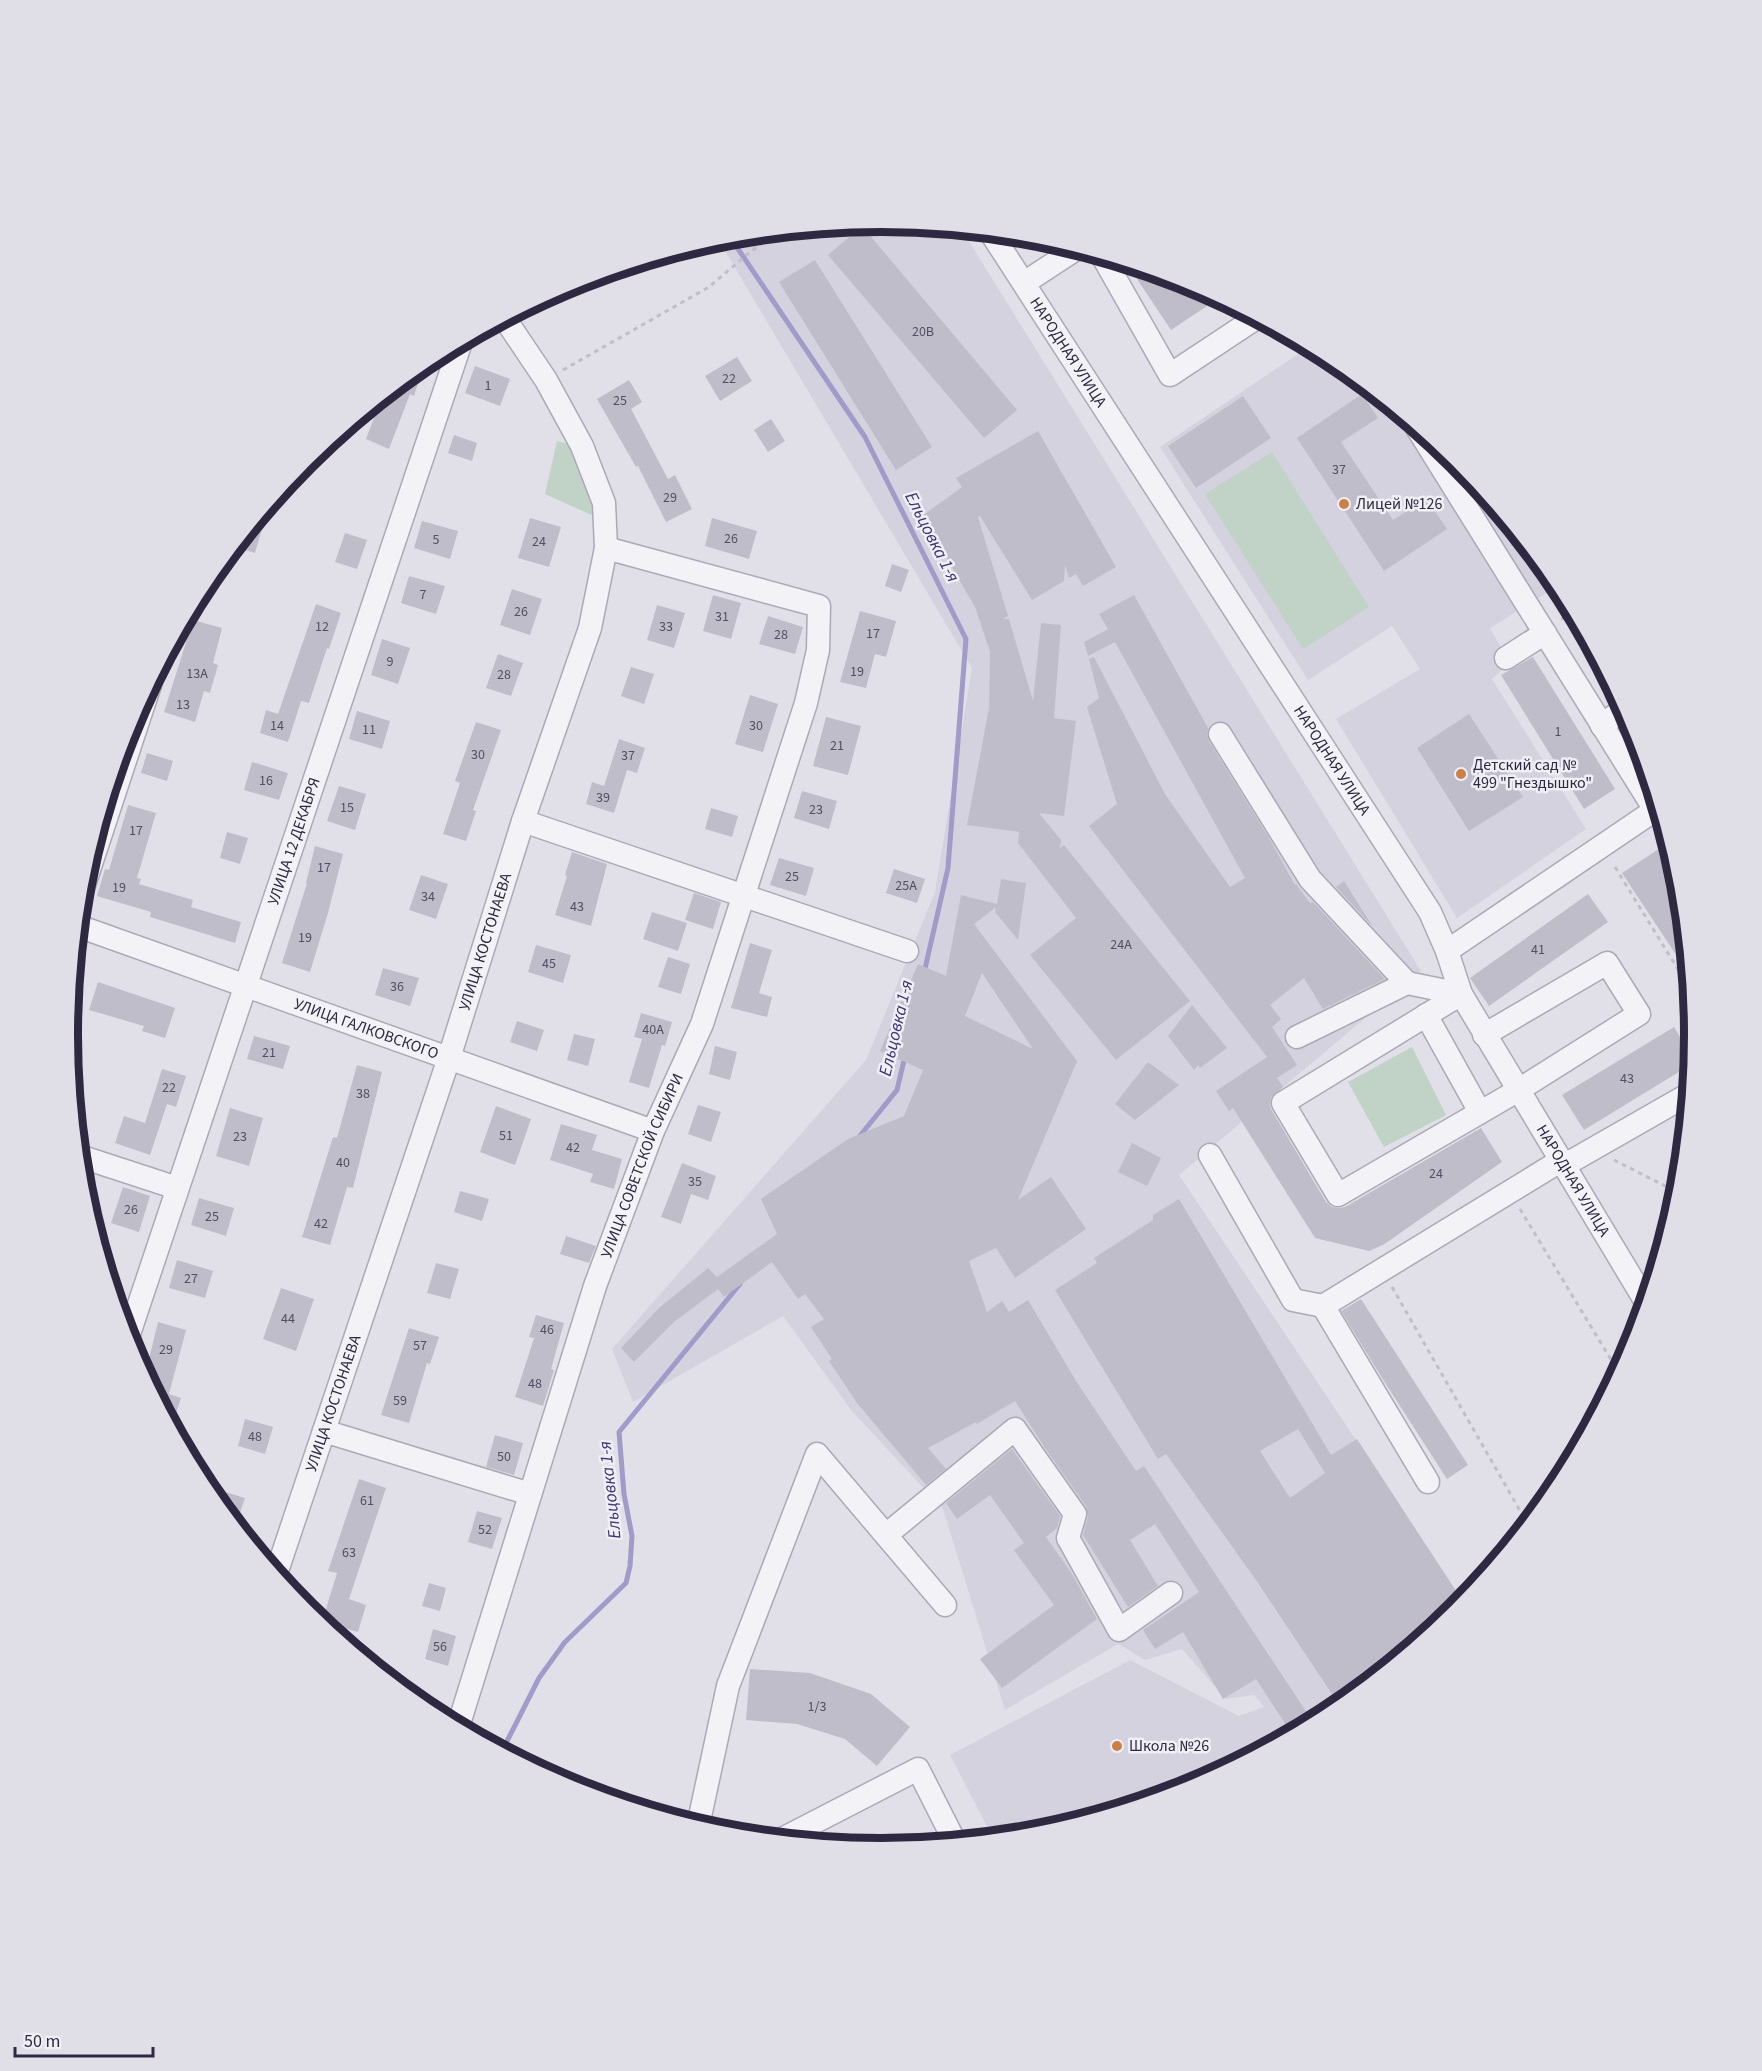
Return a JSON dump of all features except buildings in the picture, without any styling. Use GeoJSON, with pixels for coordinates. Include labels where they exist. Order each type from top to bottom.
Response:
{"type":"FeatureCollection","features":[{"type":"Feature","properties":{"kind":"street","name":"НАРОДНАЯ УЛИЦА"},"geometry":{"type":"LineString","coordinates":[[996,241],[1430,912],[1447,951],[1461,994],[1517,1091],[1641,1294]]}},
{"type":"Feature","properties":{"kind":"street"},"geometry":{"type":"LineString","coordinates":[[1024,283],[1067,255]]}},
{"type":"Feature","properties":{"kind":"street"},"geometry":{"type":"LineString","coordinates":[[1108,266],[1170,375],[1250,322]]}},
{"type":"Feature","properties":{"kind":"street","name":"УЛИЦА КОСТОНАЕВА"},"geometry":{"type":"LineString","coordinates":[[279,1567],[449,1058],[522,821],[590,628],[606,548],[604,503],[582,446],[546,380],[508,325]]}},
{"type":"Feature","properties":{"kind":"street","name":"УЛИЦА 12 ДЕКАБРЯ"},"geometry":{"type":"LineString","coordinates":[[132,1324],[457,354]]}},
{"type":"Feature","properties":{"kind":"street"},"geometry":{"type":"LineString","coordinates":[[1430,451],[1646,792]]}},
{"type":"Feature","properties":{"kind":"street","name":"УЛИЦА СОВЕТСКОЙ СИБИРИ"},"geometry":{"type":"LineString","coordinates":[[460,1719],[595,1286],[653,1131],[702,1024],[806,703],[818,650],[819,606],[606,548]]}},
{"type":"Feature","properties":{"kind":"street"},"geometry":{"type":"LineString","coordinates":[[1506,658],[1545,633]]}},
{"type":"Feature","properties":{"kind":"street"},"geometry":{"type":"LineString","coordinates":[[1602,726],[1617,714]]}},
{"type":"Feature","properties":{"kind":"street"},"geometry":{"type":"LineString","coordinates":[[1220,734],[1311,879],[1407,982],[1461,994]]}},
{"type":"Feature","properties":{"kind":"street"},"geometry":{"type":"LineString","coordinates":[[1447,951],[1652,812]]}},
{"type":"Feature","properties":{"kind":"street"},"geometry":{"type":"LineString","coordinates":[[522,821],[907,951]]}},
{"type":"Feature","properties":{"kind":"street","name":"УЛИЦА ГАЛКОВСКОГО"},"geometry":{"type":"LineString","coordinates":[[85,929],[653,1131]]}},
{"type":"Feature","properties":{"kind":"street"},"geometry":{"type":"LineString","coordinates":[[1461,994],[1283,1103],[1338,1195],[1517,1091],[1639,1014],[1607,963],[1484,1035]]}},
{"type":"Feature","properties":{"kind":"street"},"geometry":{"type":"LineString","coordinates":[[1297,1037],[1407,982]]}},
{"type":"Feature","properties":{"kind":"street"},"geometry":{"type":"LineString","coordinates":[[1426,1015],[1480,1112]]}},
{"type":"Feature","properties":{"kind":"street"},"geometry":{"type":"LineString","coordinates":[[1210,1155],[1293,1300],[1323,1306],[1509,1192],[1561,1163],[1593,1150],[1681,1099]]}},
{"type":"Feature","properties":{"kind":"street"},"geometry":{"type":"LineString","coordinates":[[88,1159],[177,1188]]}},
{"type":"Feature","properties":{"kind":"street"},"geometry":{"type":"LineString","coordinates":[[1323,1306],[1428,1482]]}},
{"type":"Feature","properties":{"kind":"street"},"geometry":{"type":"LineString","coordinates":[[886,1535],[1015,1429],[1075,1514],[1068,1538],[1119,1630],[1171,1593]]}},
{"type":"Feature","properties":{"kind":"street"},"geometry":{"type":"LineString","coordinates":[[324,1431],[530,1494]]}},
{"type":"Feature","properties":{"kind":"street"},"geometry":{"type":"LineString","coordinates":[[700,1817],[729,1686],[817,1454],[945,1605]]}},
{"type":"Feature","properties":{"kind":"street"},"geometry":{"type":"LineString","coordinates":[[793,1834],[918,1769],[952,1835]]}},
{"type":"Feature","properties":{"kind":"path"},"geometry":{"type":"LineString","coordinates":[[546,380],[590,352],[709,286],[766,241]]}},
{"type":"Feature","properties":{"kind":"path"},"geometry":{"type":"LineString","coordinates":[[1615,867],[1681,975]]}},
{"type":"Feature","properties":{"kind":"path"},"geometry":{"type":"LineString","coordinates":[[1593,1150],[1669,1189]]}},
{"type":"Feature","properties":{"kind":"path"},"geometry":{"type":"LineString","coordinates":[[1509,1192],[1613,1364]]}},
{"type":"Feature","properties":{"kind":"path"},"geometry":{"type":"LineString","coordinates":[[1382,1269],[1523,1516]]}},
{"type":"Feature","properties":{"kind":"shaded area"},"geometry":{"type":"Polygon","coordinates":[[[881,232],[966,237],[1421,971],[1179,1175],[1458,1593],[1370,1673],[1282,1731],[1278,1726],[1281,1731],[1236,1756],[1139,1796],[1089,1811],[990,1831],[950,1755],[1130,1660],[1239,1716],[1264,1707],[1254,1695],[1226,1699],[1182,1649],[1145,1660],[1118,1644],[1005,1710],[943,1509],[851,1410],[783,1316],[633,1402],[612,1349],[866,1060],[935,892],[972,668],[723,248],[776,239],[828,234],[881,232]]]}},
{"type":"Feature","properties":{"kind":"shaded area","name":"Лицей №126"},"geometry":{"type":"Polygon","coordinates":[[[1302,352],[1370,398],[1449,468],[1485,506],[1550,591],[1490,628],[1510,663],[1492,679],[1586,829],[1457,918],[1336,719],[1420,669],[1392,626],[1308,680],[1160,447],[1302,352]]]}},
{"type":"Feature","properties":{"kind":"green space"},"geometry":{"type":"Polygon","coordinates":[[[557,441],[573,445],[598,518],[545,494],[557,441]]]}},
{"type":"Feature","properties":{"kind":"green space"},"geometry":{"type":"Polygon","coordinates":[[[1272,452],[1369,607],[1303,649],[1205,494],[1272,452]]]}},
{"type":"Feature","properties":{"kind":"green space"},"geometry":{"type":"Polygon","coordinates":[[[1412,1047],[1446,1115],[1384,1147],[1348,1082],[1412,1047]]]}},
{"type":"Feature","properties":{"kind":"waterway","name":"Ельцовка 1-я"},"geometry":{"type":"LineString","coordinates":[[736,246],[865,437],[966,639],[948,868],[924,973]]}},
{"type":"Feature","properties":{"kind":"waterway","name":"Ельцовка 1-я"},"geometry":{"type":"LineString","coordinates":[[859,1137],[897,1090],[905,1056]]}},
{"type":"Feature","properties":{"kind":"waterway","name":"Ельцовка 1-я"},"geometry":{"type":"LineString","coordinates":[[505,1745],[539,1678],[565,1642],[626,1583],[630,1566],[632,1536],[624,1494],[619,1432],[740,1284]]}},
{"type":"Feature","properties":{"kind":"place","name":"Лицей №126"},"geometry":{"type":"Point","coordinates":[1344,504]}},
{"type":"Feature","properties":{"kind":"place","name":"Детский сад № 499 \"Гнездышко\""},"geometry":{"type":"Point","coordinates":[1461,774]}},
{"type":"Feature","properties":{"kind":"place","name":"Школа №26"},"geometry":{"type":"Point","coordinates":[1117,1746]}}]}
